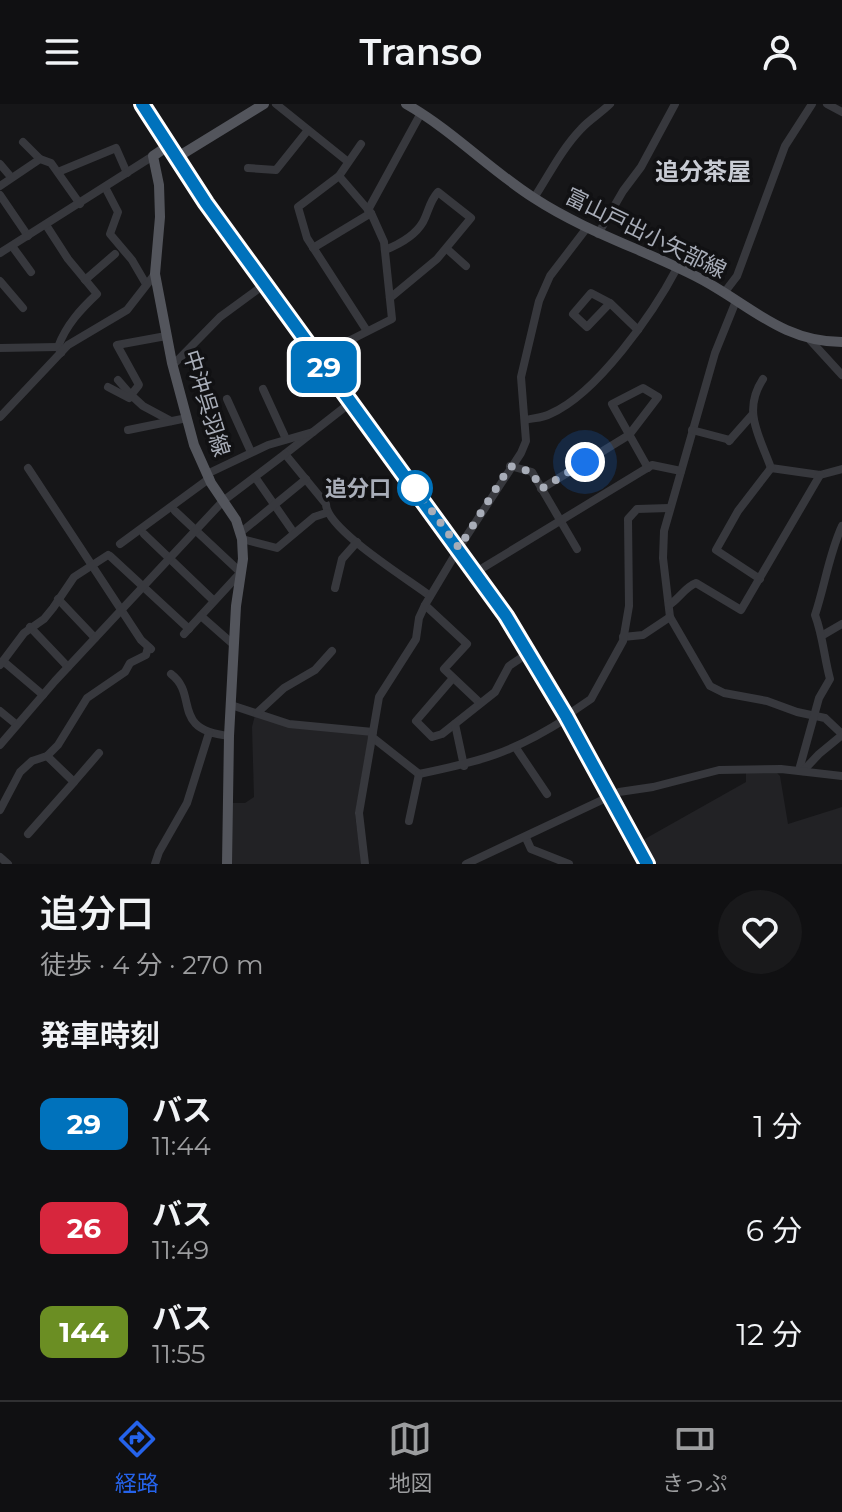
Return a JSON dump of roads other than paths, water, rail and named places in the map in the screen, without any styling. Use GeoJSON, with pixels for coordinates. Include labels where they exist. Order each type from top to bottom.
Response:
{"type":"FeatureCollection","features":[{"type":"Feature","properties":{"kind":"main road"},"geometry":{"type":"LineString","coordinates":[[142,104],[265,284],[459,548],[530,652],[647,864]]}},
{"type":"Feature","properties":{"kind":"main road"},"geometry":{"type":"LineString","coordinates":[[176,158],[264,104]]}},
{"type":"Feature","properties":{"kind":"main road","name":"富山戸出小矢部線"},"geometry":{"type":"LineString","coordinates":[[406,104],[534,198],[586,229],[677,268],[787,332],[810,340],[842,342]]}},
{"type":"Feature","properties":{"kind":"main road"},"geometry":{"type":"LineString","coordinates":[[153,156],[168,146]]}},
{"type":"Feature","properties":{"kind":"main road","name":"中沖呉羽線"},"geometry":{"type":"LineString","coordinates":[[153,156],[159,185],[160,217],[155,274],[166,336],[197,453],[236,520],[241,536],[242,571],[229,736],[227,864]]}},
{"type":"Feature","properties":{"kind":"street"},"geometry":{"type":"LineString","coordinates":[[276,104],[347,161]]}},
{"type":"Feature","properties":{"kind":"street"},"geometry":{"type":"LineString","coordinates":[[534,198],[556,160],[581,129],[610,104]]}},
{"type":"Feature","properties":{"kind":"street"},"geometry":{"type":"LineString","coordinates":[[598,234],[641,167],[675,104]]}},
{"type":"Feature","properties":{"kind":"street"},"geometry":{"type":"LineString","coordinates":[[724,293],[737,276],[785,146],[812,104]]}},
{"type":"Feature","properties":{"kind":"street"},"geometry":{"type":"LineString","coordinates":[[827,104],[842,112]]}},
{"type":"Feature","properties":{"kind":"street"},"geometry":{"type":"LineString","coordinates":[[313,248],[370,212],[421,113]]}},
{"type":"Feature","properties":{"kind":"street"},"geometry":{"type":"LineString","coordinates":[[248,168],[276,170],[308,130]]}},
{"type":"Feature","properties":{"kind":"street"},"geometry":{"type":"LineString","coordinates":[[23,142],[40,159],[51,163],[80,204]]}},
{"type":"Feature","properties":{"kind":"street"},"geometry":{"type":"LineString","coordinates":[[361,144],[339,176],[298,207],[307,238],[367,331]]}},
{"type":"Feature","properties":{"kind":"street"},"geometry":{"type":"LineString","coordinates":[[58,172],[116,148],[127,173]]}},
{"type":"Feature","properties":{"kind":"street"},"geometry":{"type":"LineString","coordinates":[[0,253],[153,156]]}},
{"type":"Feature","properties":{"kind":"street"},"geometry":{"type":"LineString","coordinates":[[0,186],[40,159]]}},
{"type":"Feature","properties":{"kind":"street"},"geometry":{"type":"LineString","coordinates":[[0,164],[11,177]]}},
{"type":"Feature","properties":{"kind":"street"},"geometry":{"type":"LineString","coordinates":[[317,357],[392,319],[384,242],[370,212],[339,176]]}},
{"type":"Feature","properties":{"kind":"street"},"geometry":{"type":"LineString","coordinates":[[105,187],[118,212],[110,234],[132,260],[146,284]]}},
{"type":"Feature","properties":{"kind":"street"},"geometry":{"type":"LineString","coordinates":[[385,250],[412,235],[421,225],[429,203],[438,192],[471,218],[447,249],[416,279],[390,298]]}},
{"type":"Feature","properties":{"kind":"street"},"geometry":{"type":"LineString","coordinates":[[0,195],[28,236]]}},
{"type":"Feature","properties":{"kind":"street"},"geometry":{"type":"LineString","coordinates":[[46,225],[68,259],[97,294],[69,324],[59,350]]}},
{"type":"Feature","properties":{"kind":"street"},"geometry":{"type":"LineString","coordinates":[[365,864],[359,813],[379,697],[416,639],[419,618],[430,596],[526,441],[521,377],[539,301],[550,276],[586,229]]}},
{"type":"Feature","properties":{"kind":"street"},"geometry":{"type":"LineString","coordinates":[[12,246],[31,272]]}},
{"type":"Feature","properties":{"kind":"street"},"geometry":{"type":"LineString","coordinates":[[447,249],[466,266]]}},
{"type":"Feature","properties":{"kind":"street"},"geometry":{"type":"LineString","coordinates":[[85,280],[115,254]]}},
{"type":"Feature","properties":{"kind":"street"},"geometry":{"type":"LineString","coordinates":[[525,420],[550,414],[581,392],[638,330],[677,268]]}},
{"type":"Feature","properties":{"kind":"street"},"geometry":{"type":"LineString","coordinates":[[0,417],[59,350],[127,310],[155,274]]}},
{"type":"Feature","properties":{"kind":"street"},"geometry":{"type":"LineString","coordinates":[[0,281],[23,308]]}},
{"type":"Feature","properties":{"kind":"street"},"geometry":{"type":"LineString","coordinates":[[173,365],[220,317],[265,284]]}},
{"type":"Feature","properties":{"kind":"street"},"geometry":{"type":"LineString","coordinates":[[610,303],[587,327],[573,314],[591,293],[610,303],[638,330]]}},
{"type":"Feature","properties":{"kind":"street"},"geometry":{"type":"LineString","coordinates":[[736,301],[715,353],[664,531],[663,558],[670,617],[710,686],[724,693],[767,701],[833,723],[842,735],[801,771]]}},
{"type":"Feature","properties":{"kind":"street"},"geometry":{"type":"LineString","coordinates":[[108,387],[129,398],[139,385],[117,345],[166,336]]}},
{"type":"Feature","properties":{"kind":"street"},"geometry":{"type":"LineString","coordinates":[[810,340],[842,375]]}},
{"type":"Feature","properties":{"kind":"street"},"geometry":{"type":"LineString","coordinates":[[0,348],[59,350]]}},
{"type":"Feature","properties":{"kind":"street"},"geometry":{"type":"LineString","coordinates":[[763,379],[751,401],[752,415],[771,468]]}},
{"type":"Feature","properties":{"kind":"street"},"geometry":{"type":"LineString","coordinates":[[118,380],[143,406],[171,421]]}},
{"type":"Feature","properties":{"kind":"street"},"geometry":{"type":"LineString","coordinates":[[541,489],[629,435],[658,397],[643,388],[612,404],[629,435],[648,468]]}},
{"type":"Feature","properties":{"kind":"street"},"geometry":{"type":"LineString","coordinates":[[263,389],[286,439]]}},
{"type":"Feature","properties":{"kind":"street"},"geometry":{"type":"LineString","coordinates":[[227,399],[251,452]]}},
{"type":"Feature","properties":{"kind":"street"},"geometry":{"type":"LineString","coordinates":[[0,745],[68,667],[223,501],[350,403]]}},
{"type":"Feature","properties":{"kind":"street"},"geometry":{"type":"LineString","coordinates":[[692,430],[728,442],[752,415]]}},
{"type":"Feature","properties":{"kind":"street"},"geometry":{"type":"LineString","coordinates":[[128,430],[187,418]]}},
{"type":"Feature","properties":{"kind":"street"},"geometry":{"type":"LineString","coordinates":[[120,544],[209,476],[251,452],[313,432]]}},
{"type":"Feature","properties":{"kind":"street"},"geometry":{"type":"LineString","coordinates":[[285,454],[326,504],[326,513],[339,529],[430,596]]}},
{"type":"Feature","properties":{"kind":"street"},"geometry":{"type":"LineString","coordinates":[[476,572],[652,465],[681,471]]}},
{"type":"Feature","properties":{"kind":"street"},"geometry":{"type":"LineString","coordinates":[[510,466],[532,472],[577,549]]}},
{"type":"Feature","properties":{"kind":"street"},"geometry":{"type":"LineString","coordinates":[[0,810],[20,772],[32,761],[47,756],[63,739],[87,698],[125,672],[130,663],[146,655],[150,648],[121,611],[28,468]]}},
{"type":"Feature","properties":{"kind":"street"},"geometry":{"type":"LineString","coordinates":[[771,468],[820,475],[842,469]]}},
{"type":"Feature","properties":{"kind":"street"},"geometry":{"type":"LineString","coordinates":[[760,579],[716,550],[738,511],[771,468]]}},
{"type":"Feature","properties":{"kind":"street"},"geometry":{"type":"LineString","coordinates":[[669,605],[696,583],[741,610],[820,475]]}},
{"type":"Feature","properties":{"kind":"street"},"geometry":{"type":"LineString","coordinates":[[255,477],[294,533]]}},
{"type":"Feature","properties":{"kind":"street"},"geometry":{"type":"LineString","coordinates":[[306,479],[241,536],[277,548],[314,517],[326,513]]}},
{"type":"Feature","properties":{"kind":"street"},"geometry":{"type":"LineString","coordinates":[[419,774],[464,766],[516,748],[583,707],[598,689],[623,637],[629,606],[628,519],[637,509],[669,508]]}},
{"type":"Feature","properties":{"kind":"street"},"geometry":{"type":"LineString","coordinates":[[43,695],[2,663],[30,627],[44,619],[74,577],[91,566],[109,556],[186,631],[242,571],[175,511]]}},
{"type":"Feature","properties":{"kind":"street"},"geometry":{"type":"LineString","coordinates":[[801,771],[813,715],[830,679],[821,643],[823,635],[815,615],[827,580],[833,546],[842,526]]}},
{"type":"Feature","properties":{"kind":"street"},"geometry":{"type":"LineString","coordinates":[[144,534],[214,601]]}},
{"type":"Feature","properties":{"kind":"street"},"geometry":{"type":"LineString","coordinates":[[335,588],[342,559],[357,542]]}},
{"type":"Feature","properties":{"kind":"street"},"geometry":{"type":"LineString","coordinates":[[58,599],[95,638]]}},
{"type":"Feature","properties":{"kind":"street"},"geometry":{"type":"LineString","coordinates":[[425,605],[467,644],[444,669],[480,703]]}},
{"type":"Feature","properties":{"kind":"street"},"geometry":{"type":"LineString","coordinates":[[201,616],[234,645]]}},
{"type":"Feature","properties":{"kind":"street"},"geometry":{"type":"LineString","coordinates":[[623,637],[643,635],[670,617]]}},
{"type":"Feature","properties":{"kind":"street"},"geometry":{"type":"LineString","coordinates":[[823,635],[842,624]]}},
{"type":"Feature","properties":{"kind":"street"},"geometry":{"type":"LineString","coordinates":[[30,627],[68,667]]}},
{"type":"Feature","properties":{"kind":"street"},"geometry":{"type":"LineString","coordinates":[[257,713],[284,688],[315,670],[332,651]]}},
{"type":"Feature","properties":{"kind":"street"},"geometry":{"type":"LineString","coordinates":[[453,678],[416,721],[432,737],[442,734],[495,692],[509,666],[530,652]]}},
{"type":"Feature","properties":{"kind":"street"},"geometry":{"type":"LineString","coordinates":[[171,674],[178,680],[195,723],[209,733],[229,736]]}},
{"type":"Feature","properties":{"kind":"street"},"geometry":{"type":"LineString","coordinates":[[231,705],[289,724],[373,735],[419,774]]}},
{"type":"Feature","properties":{"kind":"street"},"geometry":{"type":"LineString","coordinates":[[0,711],[17,725]]}},
{"type":"Feature","properties":{"kind":"street"},"geometry":{"type":"LineString","coordinates":[[455,724],[464,766]]}},
{"type":"Feature","properties":{"kind":"street"},"geometry":{"type":"LineString","coordinates":[[155,864],[187,803],[209,733]]}},
{"type":"Feature","properties":{"kind":"street"},"geometry":{"type":"LineString","coordinates":[[516,748],[547,794]]}},
{"type":"Feature","properties":{"kind":"street"},"geometry":{"type":"LineString","coordinates":[[28,834],[99,753]]}},
{"type":"Feature","properties":{"kind":"street"},"geometry":{"type":"LineString","coordinates":[[47,756],[74,782]]}},
{"type":"Feature","properties":{"kind":"street"},"geometry":{"type":"LineString","coordinates":[[466,864],[526,838],[609,795],[719,770],[801,771],[842,776]]}},
{"type":"Feature","properties":{"kind":"street"},"geometry":{"type":"LineString","coordinates":[[409,821],[419,774]]}},
{"type":"Feature","properties":{"kind":"street"},"geometry":{"type":"LineString","coordinates":[[526,838],[531,849],[569,864]]}},
{"type":"Feature","properties":{"kind":"street"},"geometry":{"type":"LineString","coordinates":[[0,857],[8,864]]}},
{"type":"Feature","properties":{"kind":"place","name":"追分口"},"geometry":{"type":"Point","coordinates":[415,488]}},
{"type":"Feature","properties":{"kind":"district","name":"追分茶屋"},"geometry":{"type":"Point","coordinates":[703,172]}}]}
